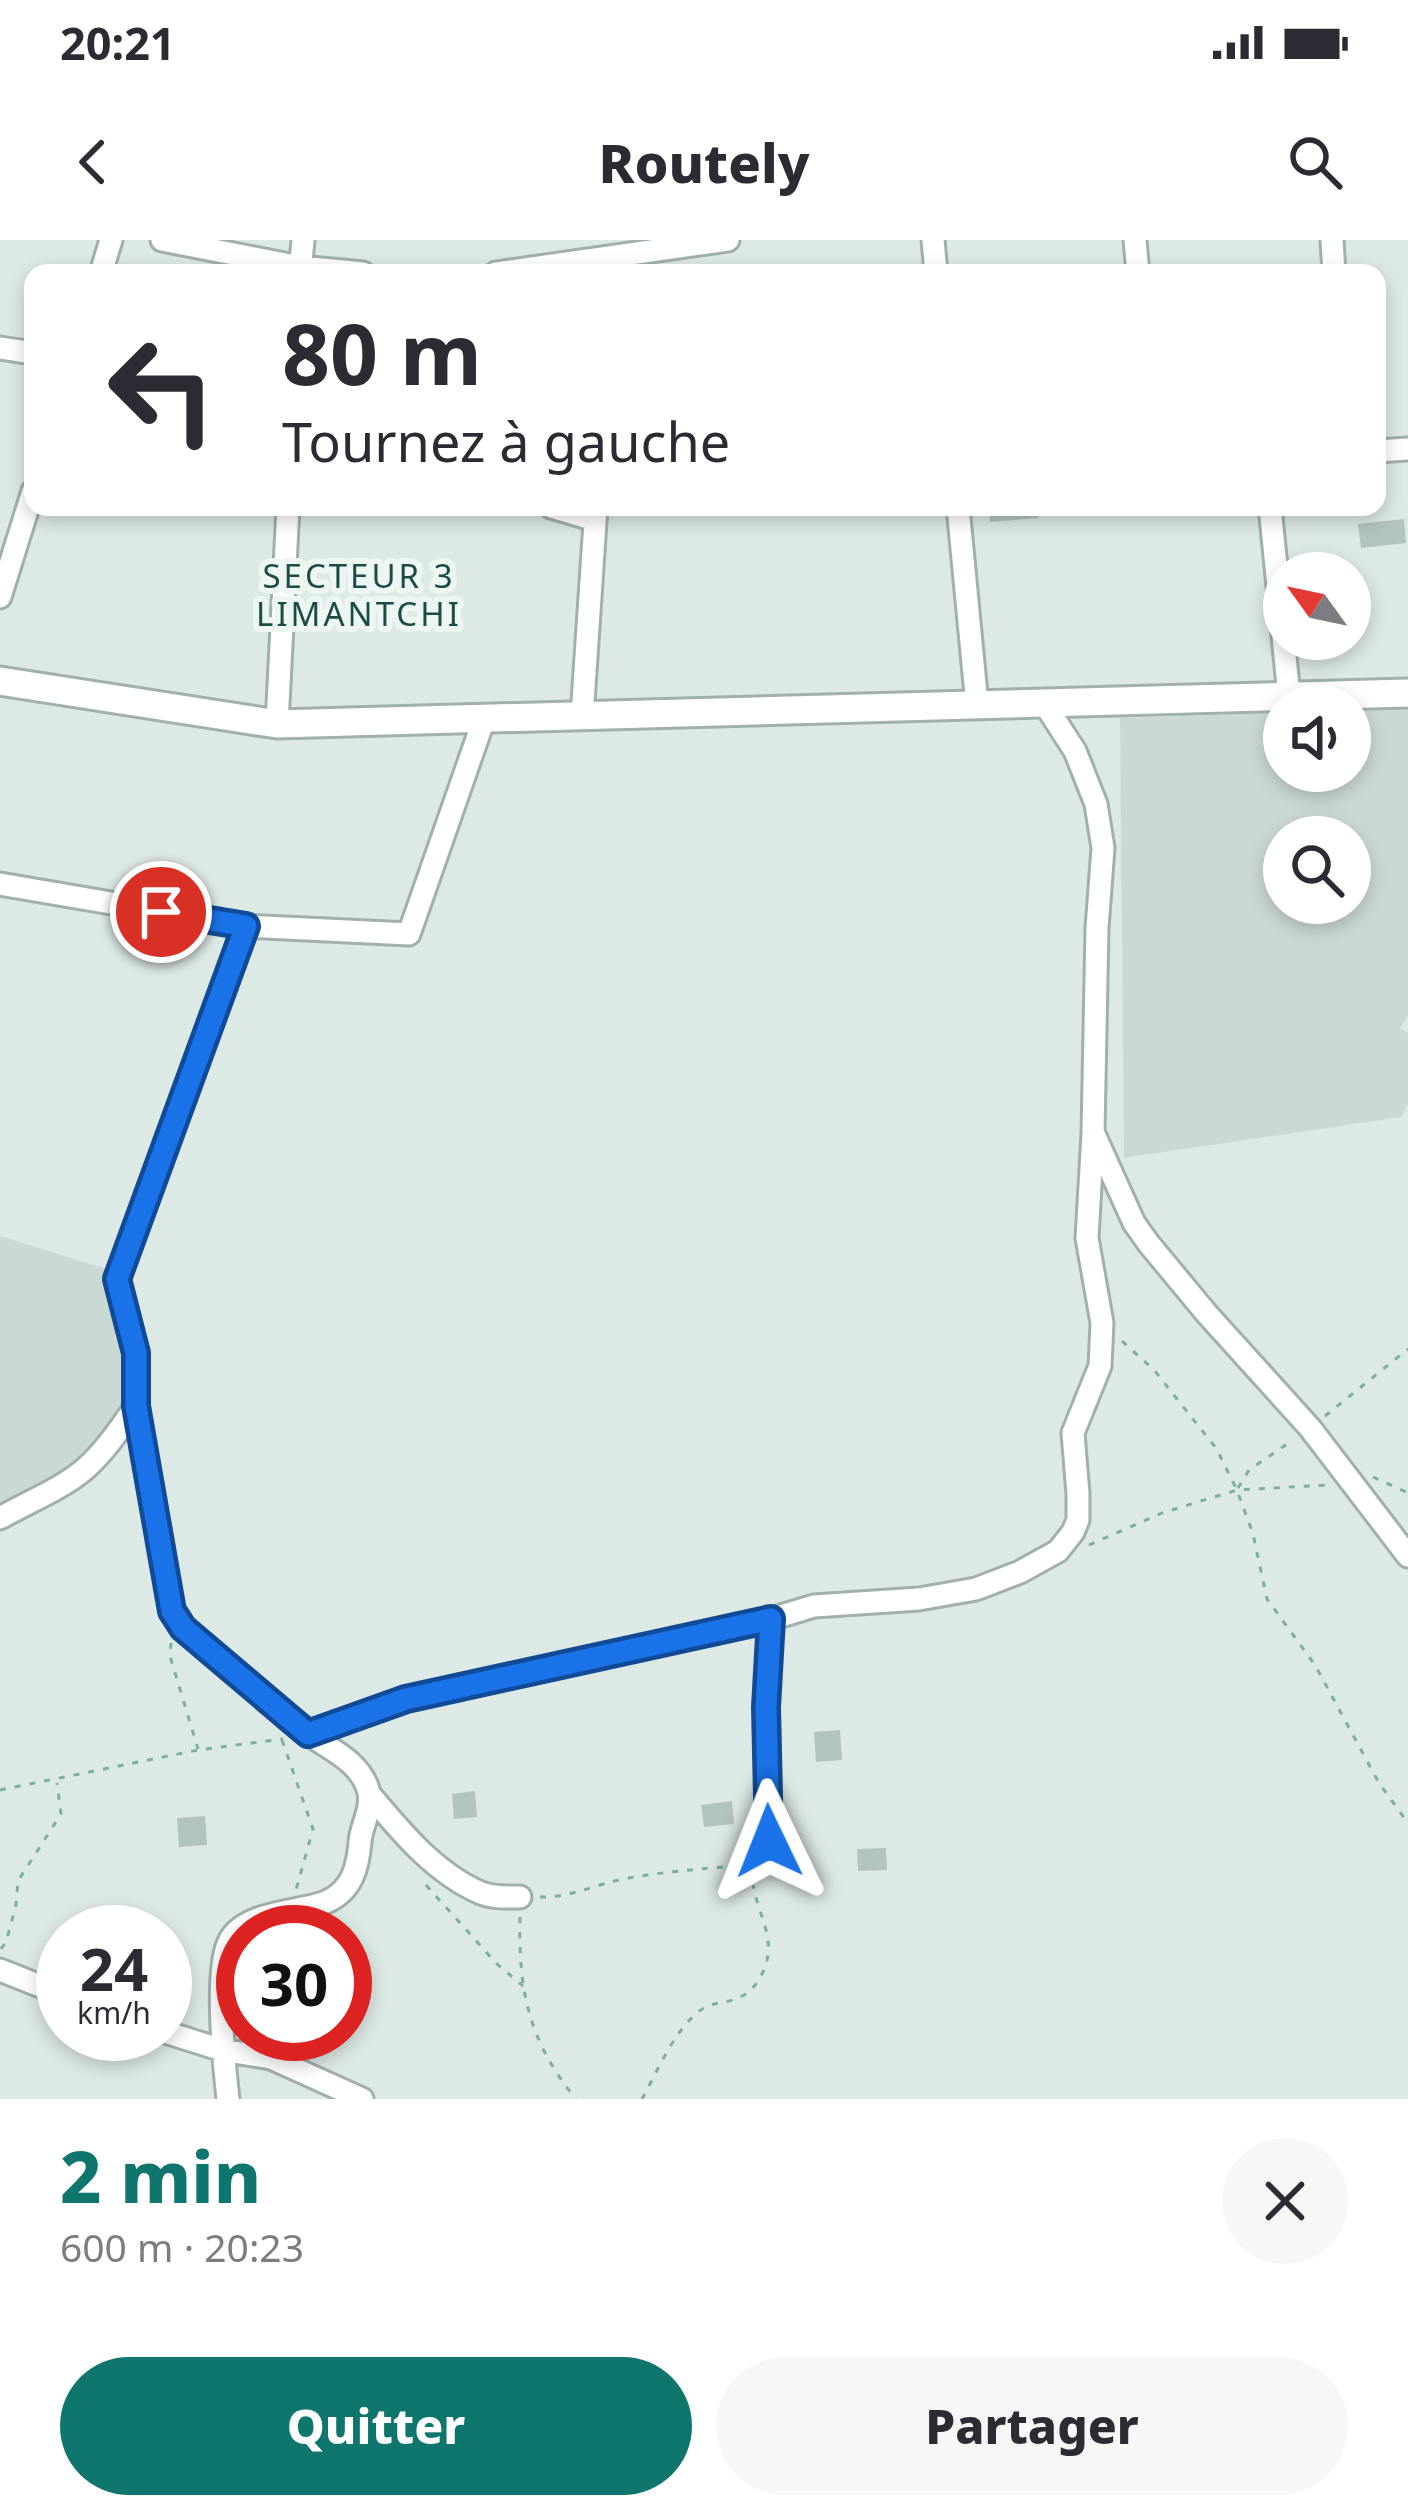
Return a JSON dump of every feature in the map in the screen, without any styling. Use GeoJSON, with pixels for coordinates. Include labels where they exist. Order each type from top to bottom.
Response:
{"type":"FeatureCollection","features":[{"type":"Feature","properties":{"kind":"street"},"geometry":{"type":"LineString","coordinates":[[162,240],[272,264]]}},
{"type":"Feature","properties":{"kind":"street"},"geometry":{"type":"LineString","coordinates":[[616,264],[673,244],[728,240]]}},
{"type":"Feature","properties":{"kind":"street"},"geometry":{"type":"LineString","coordinates":[[0,597],[25,516]]}},
{"type":"Feature","properties":{"kind":"street"},"geometry":{"type":"LineString","coordinates":[[277,724],[288,516]]}},
{"type":"Feature","properties":{"kind":"street"},"geometry":{"type":"LineString","coordinates":[[581,717],[596,516]]}},
{"type":"Feature","properties":{"kind":"street"},"geometry":{"type":"LineString","coordinates":[[959,516],[976,705]]}},
{"type":"Feature","properties":{"kind":"street"},"geometry":{"type":"LineString","coordinates":[[1271,516],[1288,684]]}},
{"type":"Feature","properties":{"kind":"street"},"geometry":{"type":"LineString","coordinates":[[0,681],[277,724],[1263,697]]}},
{"type":"Feature","properties":{"kind":"street"},"geometry":{"type":"LineString","coordinates":[[1371,693],[1408,692]]}},
{"type":"Feature","properties":{"kind":"street"},"geometry":{"type":"LineString","coordinates":[[308,1734],[406,1699],[814,1606],[919,1599],[976,1589],[1058,1551],[1073,1532],[1078,1494],[1073,1433],[1100,1366],[1102,1323],[1087,1238],[1103,848],[1096,804],[1075,751],[1044,703]]}},
{"type":"Feature","properties":{"kind":"street"},"geometry":{"type":"LineString","coordinates":[[0,884],[246,926],[409,934],[484,719]]}},
{"type":"Feature","properties":{"kind":"street"},"geometry":{"type":"LineString","coordinates":[[246,926],[117,1279],[136,1353],[136,1406],[172,1611],[183,1628],[308,1734],[355,1767],[370,1796],[403,1835],[447,1872],[481,1893],[520,1897]]}},
{"type":"Feature","properties":{"kind":"street"},"geometry":{"type":"LineString","coordinates":[[1094,1133],[1149,1244],[1310,1428],[1408,1556]]}},
{"type":"Feature","properties":{"kind":"street"},"geometry":{"type":"LineString","coordinates":[[0,1518],[86,1468],[136,1406]]}},
{"type":"Feature","properties":{"kind":"street"},"geometry":{"type":"LineString","coordinates":[[756,1865],[769,1841],[766,1707],[771,1619]]}},
{"type":"Feature","properties":{"kind":"street"},"geometry":{"type":"LineString","coordinates":[[312,1905],[329,1901],[353,1878],[370,1796]]}},
{"type":"Feature","properties":{"kind":"street"},"geometry":{"type":"LineString","coordinates":[[0,1970],[36,1984]]}},
{"type":"Feature","properties":{"kind":"street"},"geometry":{"type":"LineString","coordinates":[[223,2061],[228,2099]]}},
{"type":"Feature","properties":{"kind":"street"},"geometry":{"type":"LineString","coordinates":[[278,2061],[362,2099]]}},
{"type":"Feature","properties":{"kind":"path"},"geometry":{"type":"LineString","coordinates":[[1102,1323],[1154,1370],[1216,1448],[1253,1534],[1267,1599],[1315,1665],[1379,1783],[1408,1823]]}},
{"type":"Feature","properties":{"kind":"path"},"geometry":{"type":"LineString","coordinates":[[1058,1551],[1091,1544],[1162,1513],[1237,1490],[1383,1482]]}},
{"type":"Feature","properties":{"kind":"path"},"geometry":{"type":"LineString","coordinates":[[172,1611],[170,1656],[198,1750]]}},
{"type":"Feature","properties":{"kind":"path"},"geometry":{"type":"LineString","coordinates":[[0,1790],[198,1750],[308,1734]]}},
{"type":"Feature","properties":{"kind":"path"},"geometry":{"type":"LineString","coordinates":[[282,1739],[313,1829],[292,1905]]}},
{"type":"Feature","properties":{"kind":"path"},"geometry":{"type":"LineString","coordinates":[[0,1951],[16,1905],[18,1881],[61,1814],[57,1779]]}},
{"type":"Feature","properties":{"kind":"path"},"geometry":{"type":"LineString","coordinates":[[576,2099],[553,2071],[529,2019],[519,1933],[520,1897],[558,1898],[617,1880],[756,1865],[755,1897],[770,1944],[764,1972],[745,1996],[710,2002],[694,2015],[642,2099]]}},
{"type":"Feature","properties":{"kind":"path"},"geometry":{"type":"LineString","coordinates":[[426,1886],[524,1987]]}},
{"type":"Feature","properties":{"kind":"shaded area"},"geometry":{"type":"Polygon","coordinates":[[[1408,709],[1408,1015],[1400,1028],[1408,1033],[1408,1104],[1401,1117],[1124,1158],[1120,718],[1263,714],[1263,792],[1371,792],[1371,710],[1408,709]]]}},
{"type":"Feature","properties":{"kind":"shaded area"},"geometry":{"type":"Polygon","coordinates":[[[0,1236],[110,1270],[131,1361],[122,1407],[79,1463],[0,1507],[0,1236]]]}},
{"type":"Feature","properties":{"kind":"building"},"geometry":{"type":"Polygon","coordinates":[[[990,516],[1038,516],[1038,518],[990,522],[990,516]]]}},
{"type":"Feature","properties":{"kind":"building"},"geometry":{"type":"Polygon","coordinates":[[[1404,519],[1406,543],[1361,548],[1358,524],[1404,519]]]}},
{"type":"Feature","properties":{"kind":"building"},"geometry":{"type":"Polygon","coordinates":[[[840,1730],[842,1760],[816,1762],[814,1732],[840,1730]]]}},
{"type":"Feature","properties":{"kind":"building"},"geometry":{"type":"Polygon","coordinates":[[[475,1791],[477,1817],[454,1819],[452,1794],[475,1791]]]}},
{"type":"Feature","properties":{"kind":"building"},"geometry":{"type":"Polygon","coordinates":[[[732,1801],[734,1824],[704,1827],[701,1805],[732,1801]]]}},
{"type":"Feature","properties":{"kind":"building"},"geometry":{"type":"Polygon","coordinates":[[[205,1816],[207,1845],[179,1847],[177,1818],[205,1816]]]}},
{"type":"Feature","properties":{"kind":"building"},"geometry":{"type":"Polygon","coordinates":[[[886,1848],[887,1870],[858,1871],[857,1849],[886,1848]]]}},
{"type":"Feature","properties":{"kind":"district","name":"SECTEUR 3 LIMANTCHI"},"geometry":{"type":"Point","coordinates":[359,594]}},
{"type":"Feature","properties":{"kind":"route"},"geometry":{"type":"LineString","coordinates":[[161,912],[246,926],[117,1279],[136,1353],[136,1406],[172,1611],[183,1628],[308,1734],[406,1699],[771,1619],[766,1707],[769,1841]]}}]}
